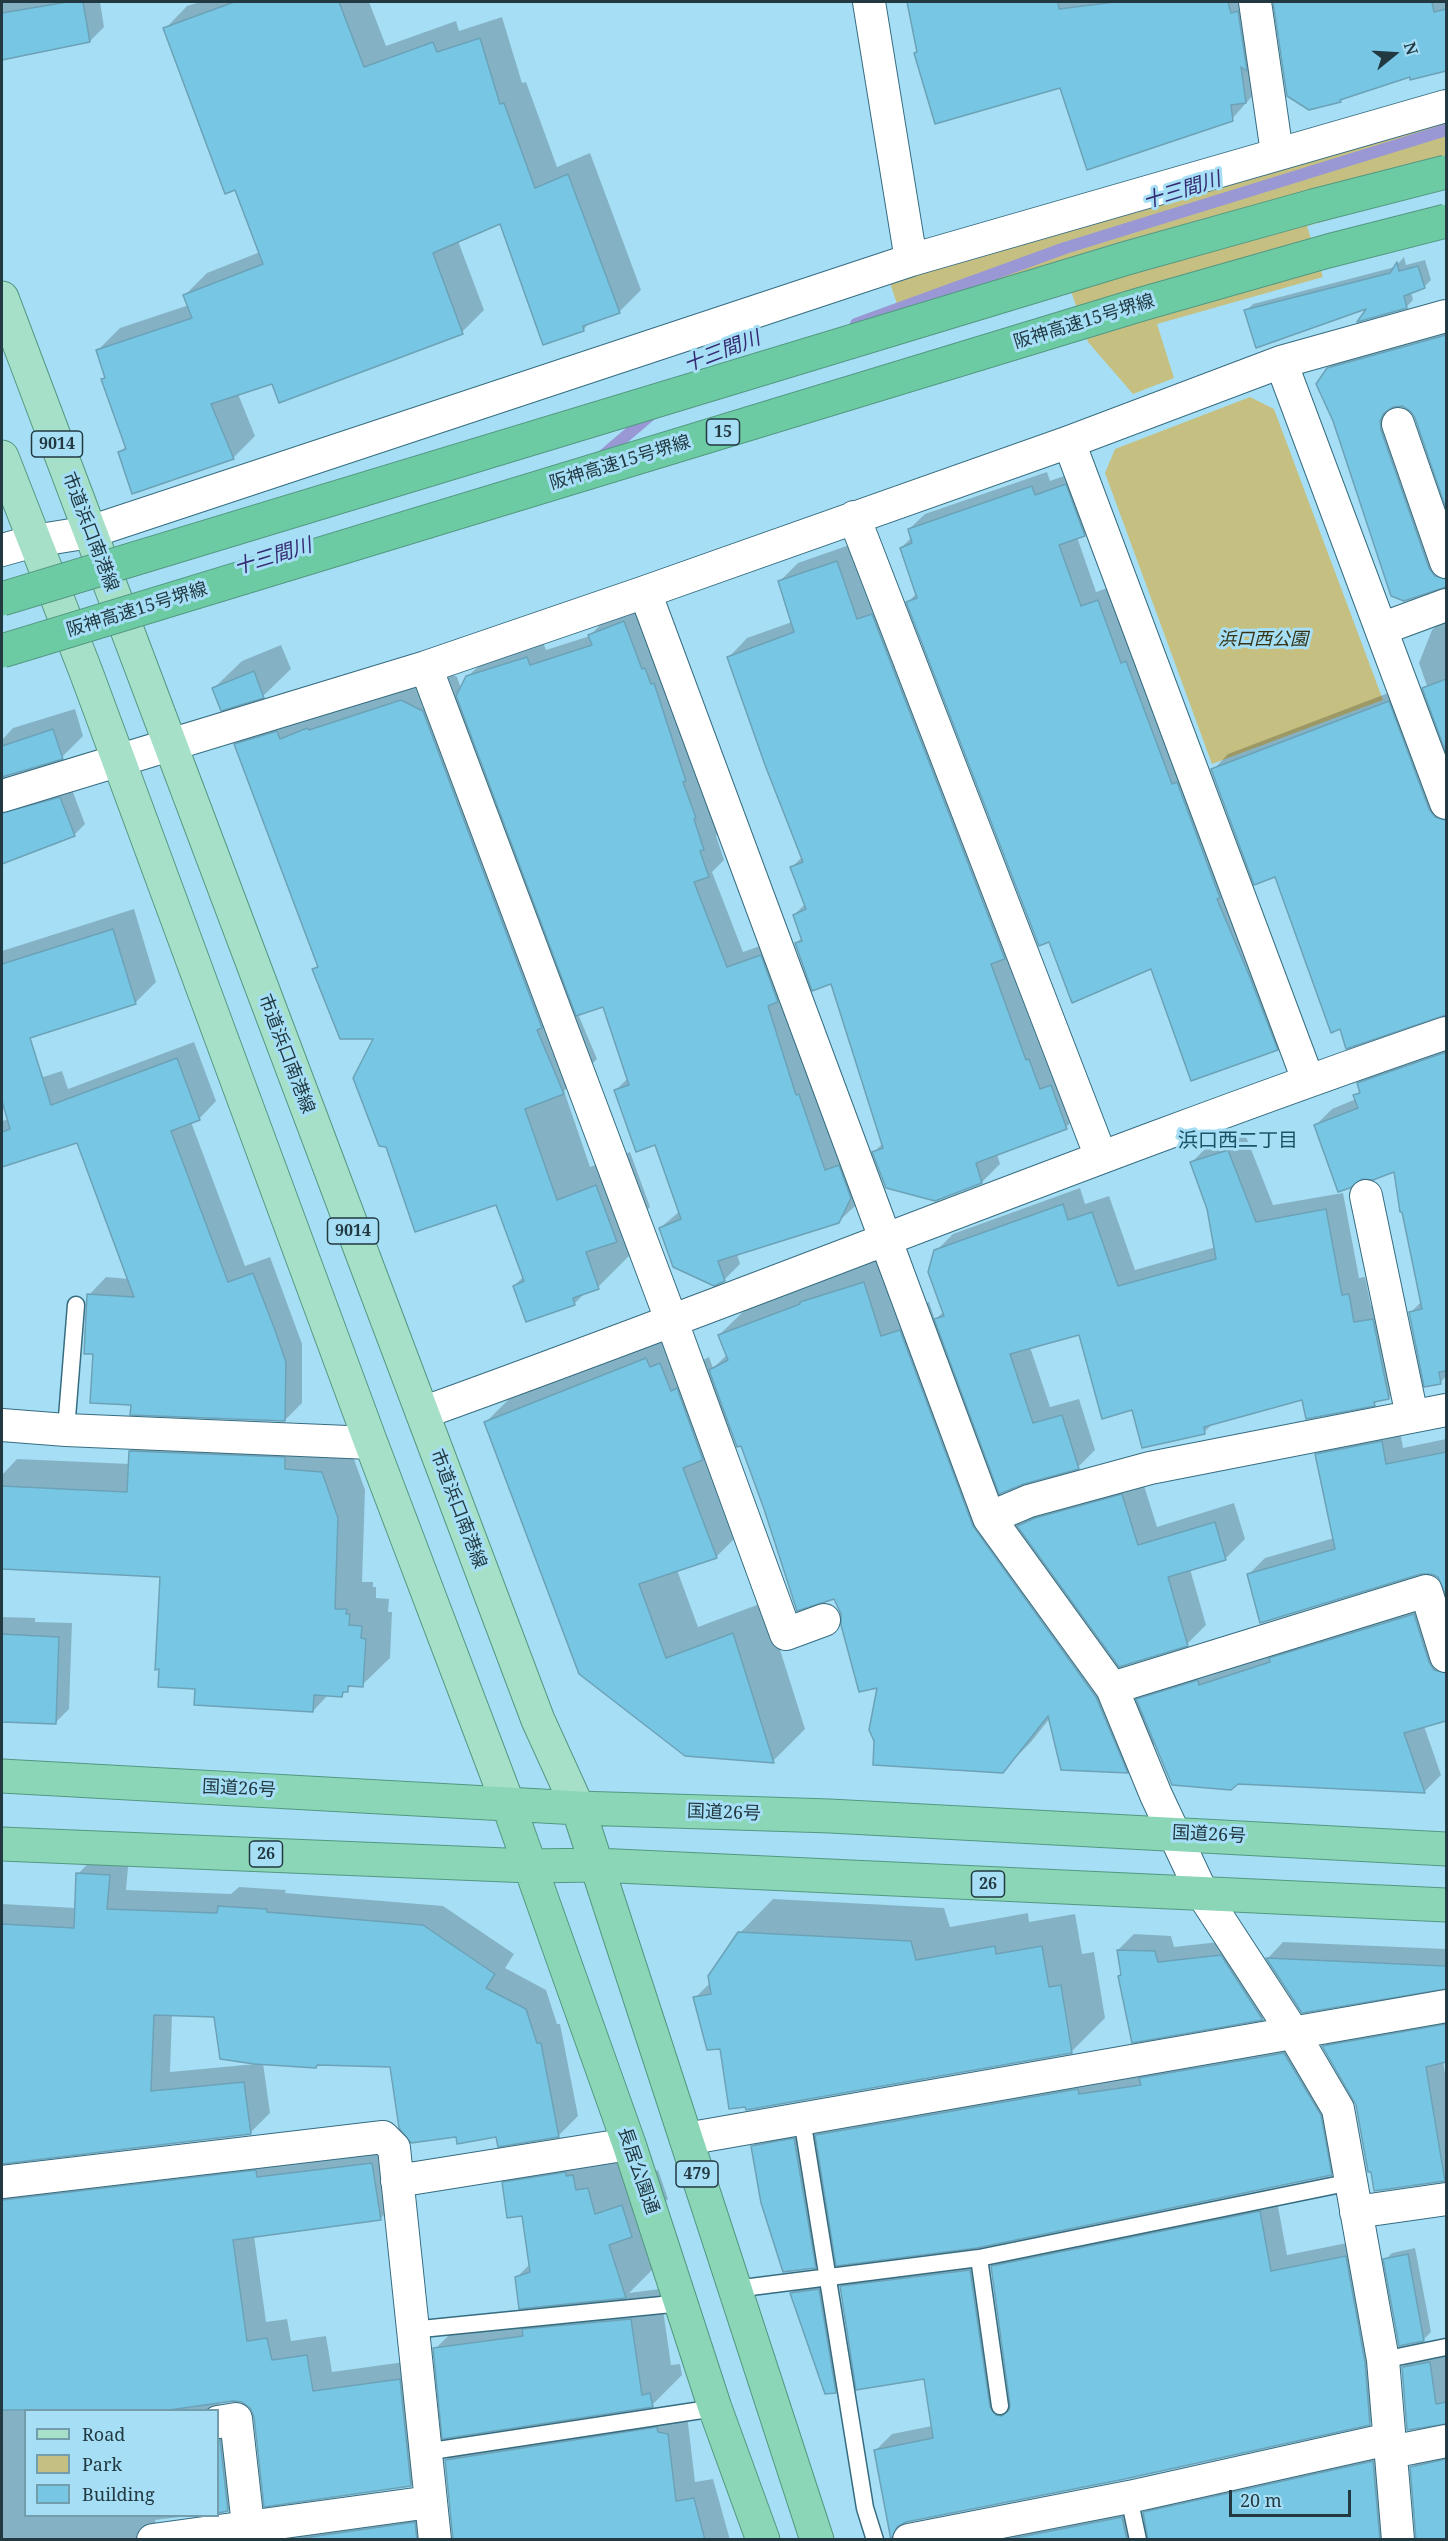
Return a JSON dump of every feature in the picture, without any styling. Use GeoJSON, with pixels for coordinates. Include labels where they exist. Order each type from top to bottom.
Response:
{"type":"FeatureCollection","features":[{"type":"Feature","properties":{"kind":"highway"},"geometry":{"type":"LineString","coordinates":[[2,599],[1128,258],[1313,206],[1446,172]]}},
{"type":"Feature","properties":{"kind":"highway","name":"阪神高速15号堺線"},"geometry":{"type":"LineString","coordinates":[[2,651],[1142,304],[1328,251],[1446,221]]}},
{"type":"Feature","properties":{"kind":"highway","name":"国道26号"},"geometry":{"type":"LineString","coordinates":[[2,1776],[578,1808],[830,1816],[1446,1849]]}},
{"type":"Feature","properties":{"kind":"highway","name":"長居公園通"},"geometry":{"type":"LineString","coordinates":[[508,1804],[629,2144],[716,2408],[763,2540]]}},
{"type":"Feature","properties":{"kind":"highway","name":"479"},"geometry":{"type":"LineString","coordinates":[[578,1808],[817,2540]]}},
{"type":"Feature","properties":{"kind":"highway","name":"26"},"geometry":{"type":"LineString","coordinates":[[2,1844],[530,1866],[596,1865],[1446,1905]]}},
{"type":"Feature","properties":{"kind":"main road","name":"市道浜口南港線"},"geometry":{"type":"LineString","coordinates":[[2,298],[136,652],[168,746],[538,1720],[578,1808]]}},
{"type":"Feature","properties":{"kind":"main road"},"geometry":{"type":"LineString","coordinates":[[2,457],[86,672],[371,1443],[508,1804]]}},
{"type":"Feature","properties":{"kind":"street"},"geometry":{"type":"LineString","coordinates":[[869,2],[911,260]]}},
{"type":"Feature","properties":{"kind":"street"},"geometry":{"type":"LineString","coordinates":[[1255,2],[1277,153]]}},
{"type":"Feature","properties":{"kind":"street"},"geometry":{"type":"LineString","coordinates":[[2,550],[34,541],[90,532],[911,260],[1446,106]]}},
{"type":"Feature","properties":{"kind":"street"},"geometry":{"type":"LineString","coordinates":[[2,796],[426,667],[1069,442],[1281,362],[1446,316]]}},
{"type":"Feature","properties":{"kind":"street"},"geometry":{"type":"LineString","coordinates":[[1281,362],[1446,803]]}},
{"type":"Feature","properties":{"kind":"street"},"geometry":{"type":"LineString","coordinates":[[1398,424],[1446,562]]}},
{"type":"Feature","properties":{"kind":"street"},"geometry":{"type":"LineString","coordinates":[[1069,442],[1308,1080]]}},
{"type":"Feature","properties":{"kind":"street"},"geometry":{"type":"LineString","coordinates":[[854,517],[1101,1157]]}},
{"type":"Feature","properties":{"kind":"street"},"geometry":{"type":"LineString","coordinates":[[645,592],[989,1518],[1112,1688],[1202,1893],[1294,2034],[1338,2109],[1383,2360],[1398,2540]]}},
{"type":"Feature","properties":{"kind":"street"},"geometry":{"type":"LineString","coordinates":[[1381,629],[1446,605]]}},
{"type":"Feature","properties":{"kind":"street"},"geometry":{"type":"LineString","coordinates":[[426,667],[672,1322],[786,1634],[824,1620]]}},
{"type":"Feature","properties":{"kind":"street"},"geometry":{"type":"LineString","coordinates":[[422,1413],[672,1322],[1308,1080],[1446,1033]]}},
{"type":"Feature","properties":{"kind":"street"},"geometry":{"type":"LineString","coordinates":[[1366,1196],[1412,1416]]}},
{"type":"Feature","properties":{"kind":"street"},"geometry":{"type":"LineString","coordinates":[[989,1518],[1029,1501],[1150,1467],[1446,1410]]}},
{"type":"Feature","properties":{"kind":"street"},"geometry":{"type":"LineString","coordinates":[[2,1425],[66,1430],[371,1443]]}},
{"type":"Feature","properties":{"kind":"street"},"geometry":{"type":"LineString","coordinates":[[1112,1688],[1426,1591],[1446,1656]]}},
{"type":"Feature","properties":{"kind":"street"},"geometry":{"type":"LineString","coordinates":[[686,2139],[1446,2006]]}},
{"type":"Feature","properties":{"kind":"street"},"geometry":{"type":"LineString","coordinates":[[2,2182],[382,2137],[394,2148],[411,2330],[435,2540]]}},
{"type":"Feature","properties":{"kind":"street"},"geometry":{"type":"LineString","coordinates":[[397,2181],[629,2144]]}},
{"type":"Feature","properties":{"kind":"street"},"geometry":{"type":"LineString","coordinates":[[1356,2212],[1446,2199]]}},
{"type":"Feature","properties":{"kind":"street"},"geometry":{"type":"LineString","coordinates":[[219,2421],[236,2420],[248,2525]]}},
{"type":"Feature","properties":{"kind":"street"},"geometry":{"type":"LineString","coordinates":[[909,2540],[964,2535],[1129,2497],[1390,2446],[1446,2441]]}},
{"type":"Feature","properties":{"kind":"street"},"geometry":{"type":"LineString","coordinates":[[153,2540],[248,2525],[430,2502]]}},
{"type":"Feature","properties":{"kind":"lane"},"geometry":{"type":"LineString","coordinates":[[66,1430],[76,1305]]}},
{"type":"Feature","properties":{"kind":"lane"},"geometry":{"type":"LineString","coordinates":[[802,2119],[864,2508],[875,2540]]}},
{"type":"Feature","properties":{"kind":"lane"},"geometry":{"type":"LineString","coordinates":[[735,2289],[979,2258],[1351,2182]]}},
{"type":"Feature","properties":{"kind":"lane"},"geometry":{"type":"LineString","coordinates":[[979,2258],[1000,2406]]}},
{"type":"Feature","properties":{"kind":"lane"},"geometry":{"type":"LineString","coordinates":[[411,2330],[682,2303]]}},
{"type":"Feature","properties":{"kind":"lane"},"geometry":{"type":"LineString","coordinates":[[1383,2360],[1446,2347]]}},
{"type":"Feature","properties":{"kind":"lane"},"geometry":{"type":"LineString","coordinates":[[425,2452],[716,2408]]}},
{"type":"Feature","properties":{"kind":"lane"},"geometry":{"type":"LineString","coordinates":[[1129,2497],[1138,2540]]}},
{"type":"Feature","properties":{"kind":"green space"},"geometry":{"type":"Polygon","coordinates":[[[1446,118],[1446,187],[1307,226],[1323,277],[1157,324],[1174,378],[1133,394],[1088,342],[1069,285],[906,331],[889,280],[1446,118]]]}},
{"type":"Feature","properties":{"kind":"green space","name":"浜口西公園"},"geometry":{"type":"Polygon","coordinates":[[[1250,397],[1274,409],[1383,700],[1212,764],[1105,473],[1115,449],[1250,397]]]}},
{"type":"Feature","properties":{"kind":"building"},"geometry":{"type":"Polygon","coordinates":[[[67,2],[83,2],[90,42],[2,60],[2,13],[67,2]]]}},
{"type":"Feature","properties":{"kind":"building"},"geometry":{"type":"Polygon","coordinates":[[[234,2],[339,2],[364,67],[433,42],[437,52],[480,38],[500,104],[504,103],[535,188],[568,174],[620,313],[583,326],[584,331],[543,345],[500,224],[433,253],[463,334],[279,403],[272,384],[211,404],[234,459],[132,494],[118,452],[126,449],[101,379],[105,378],[96,350],[192,318],[183,295],[263,264],[235,190],[225,194],[163,28],[234,2]]]}},
{"type":"Feature","properties":{"kind":"building"},"geometry":{"type":"Polygon","coordinates":[[[907,2],[1058,2],[1059,9],[1115,2],[1228,2],[1231,13],[1238,11],[1247,71],[1241,67],[1246,103],[1231,105],[1233,121],[1087,170],[1060,88],[935,124],[914,53],[917,52],[907,2]]]}},
{"type":"Feature","properties":{"kind":"building"},"geometry":{"type":"Polygon","coordinates":[[[1273,2],[1432,2],[1434,12],[1446,9],[1446,71],[1410,80],[1410,77],[1340,100],[1341,102],[1309,110],[1287,96],[1273,2]]]}},
{"type":"Feature","properties":{"kind":"building"},"geometry":{"type":"Polygon","coordinates":[[[1397,262],[1399,271],[1418,266],[1425,288],[1404,296],[1407,308],[1357,322],[1366,309],[1256,348],[1244,310],[1390,273],[1397,262]]]}},
{"type":"Feature","properties":{"kind":"building"},"geometry":{"type":"Polygon","coordinates":[[[1446,335],[1446,509],[1415,418],[1410,411],[1402,406],[1393,407],[1384,413],[1380,421],[1381,430],[1429,568],[1435,576],[1446,579],[1446,587],[1404,601],[1391,596],[1333,421],[1316,384],[1327,368],[1446,335]]]}},
{"type":"Feature","properties":{"kind":"building"},"geometry":{"type":"Polygon","coordinates":[[[1066,484],[1085,536],[1059,545],[1081,606],[1098,600],[1121,663],[1126,661],[1172,784],[1177,782],[1220,898],[1217,899],[1278,1050],[1191,1081],[1151,969],[1072,1003],[1049,942],[1039,946],[906,602],[917,598],[900,548],[912,543],[908,529],[1032,486],[1035,495],[1066,484]]]}},
{"type":"Feature","properties":{"kind":"building"},"geometry":{"type":"Polygon","coordinates":[[[837,561],[857,619],[872,614],[1005,959],[991,964],[1026,1060],[1029,1059],[1040,1089],[1051,1085],[1067,1129],[976,1163],[982,1183],[935,1201],[886,1188],[872,1152],[883,1148],[831,984],[812,991],[795,943],[802,941],[793,915],[806,909],[790,867],[803,862],[765,765],[727,657],[794,632],[778,581],[837,561]]]}},
{"type":"Feature","properties":{"kind":"building"},"geometry":{"type":"Polygon","coordinates":[[[624,621],[642,669],[645,668],[651,684],[654,683],[686,781],[683,782],[696,818],[694,819],[704,850],[700,851],[709,877],[694,882],[727,967],[761,955],[778,1002],[768,1006],[796,1095],[799,1094],[825,1170],[839,1165],[851,1198],[839,1223],[718,1261],[725,1281],[714,1286],[673,1267],[659,1228],[681,1219],[655,1145],[636,1152],[614,1090],[629,1085],[603,1007],[576,1016],[456,696],[466,676],[527,657],[530,665],[592,645],[588,635],[624,621]]]}},
{"type":"Feature","properties":{"kind":"building"},"geometry":{"type":"Polygon","coordinates":[[[254,671],[264,698],[221,711],[212,688],[254,671]]]}},
{"type":"Feature","properties":{"kind":"building"},"geometry":{"type":"Polygon","coordinates":[[[1446,679],[1446,753],[1422,688],[1446,679]]]}},
{"type":"Feature","properties":{"kind":"building"},"geometry":{"type":"Polygon","coordinates":[[[401,700],[423,711],[542,1028],[537,1030],[564,1094],[525,1109],[557,1200],[596,1185],[617,1242],[586,1252],[599,1289],[573,1298],[575,1305],[526,1322],[513,1286],[524,1281],[496,1205],[415,1232],[386,1147],[379,1146],[353,1078],[373,1039],[340,1039],[312,969],[318,967],[234,744],[277,731],[280,739],[307,728],[309,730],[401,700]]]}},
{"type":"Feature","properties":{"kind":"building"},"geometry":{"type":"Polygon","coordinates":[[[1389,701],[1429,809],[1435,817],[1446,820],[1446,1015],[1346,1049],[1340,1029],[1331,1033],[1275,877],[1254,885],[1211,769],[1389,701]]]}},
{"type":"Feature","properties":{"kind":"building"},"geometry":{"type":"Polygon","coordinates":[[[53,729],[63,759],[2,777],[2,746],[53,729]]]}},
{"type":"Feature","properties":{"kind":"building"},"geometry":{"type":"Polygon","coordinates":[[[60,797],[75,836],[2,864],[2,813],[60,797]]]}},
{"type":"Feature","properties":{"kind":"building"},"geometry":{"type":"Polygon","coordinates":[[[113,929],[136,1004],[30,1038],[51,1105],[177,1058],[200,1120],[171,1131],[228,1282],[253,1273],[286,1362],[285,1421],[130,1415],[131,1405],[90,1403],[93,1354],[84,1354],[87,1294],[134,1297],[77,1143],[2,1167],[2,1132],[10,1129],[2,1101],[2,964],[113,929]]]}},
{"type":"Feature","properties":{"kind":"building"},"geometry":{"type":"Polygon","coordinates":[[[1446,1052],[1446,1371],[1439,1372],[1441,1384],[1424,1387],[1409,1312],[1422,1309],[1402,1212],[1400,1212],[1394,1172],[1373,1180],[1362,1179],[1350,1188],[1338,1192],[1314,1125],[1358,1108],[1353,1095],[1360,1093],[1357,1083],[1446,1052]]]}},
{"type":"Feature","properties":{"kind":"building"},"geometry":{"type":"Polygon","coordinates":[[[1228,1150],[1256,1222],[1326,1209],[1342,1295],[1349,1294],[1354,1322],[1373,1319],[1389,1399],[1374,1402],[1375,1406],[1306,1419],[1302,1400],[1204,1427],[1205,1434],[1142,1448],[1132,1410],[1102,1419],[1079,1335],[1010,1354],[1033,1423],[1062,1415],[1079,1469],[1024,1484],[999,1494],[934,1319],[944,1316],[928,1272],[934,1250],[1063,1204],[1068,1220],[1092,1212],[1118,1286],[1216,1259],[1207,1209],[1190,1162],[1228,1150]]]}},
{"type":"Feature","properties":{"kind":"building"},"geometry":{"type":"Polygon","coordinates":[[[864,1282],[881,1336],[900,1330],[973,1526],[1096,1697],[1128,1773],[1061,1770],[1048,1716],[1003,1773],[873,1765],[874,1741],[869,1730],[877,1688],[859,1692],[841,1625],[841,1614],[834,1599],[797,1611],[741,1446],[737,1447],[709,1370],[728,1360],[718,1335],[800,1304],[800,1302],[864,1282]]]}},
{"type":"Feature","properties":{"kind":"building"},"geometry":{"type":"Polygon","coordinates":[[[646,1358],[650,1367],[660,1363],[671,1391],[677,1388],[703,1460],[683,1468],[717,1558],[639,1584],[666,1658],[733,1633],[774,1763],[685,1756],[579,1674],[484,1422],[646,1358]]]}},
{"type":"Feature","properties":{"kind":"building"},"geometry":{"type":"Polygon","coordinates":[[[1382,1441],[1386,1464],[1446,1452],[1446,1596],[1438,1577],[1421,1574],[1260,1623],[1247,1574],[1335,1549],[1315,1454],[1382,1441]]]}},
{"type":"Feature","properties":{"kind":"building"},"geometry":{"type":"Polygon","coordinates":[[[129,1451],[285,1457],[285,1469],[322,1472],[338,1518],[335,1609],[347,1609],[346,1614],[350,1614],[349,1625],[362,1626],[361,1638],[366,1639],[363,1687],[348,1686],[348,1692],[343,1692],[342,1697],[314,1695],[313,1712],[194,1705],[195,1689],[158,1687],[159,1669],[155,1670],[160,1577],[2,1569],[2,1486],[127,1492],[129,1451]]]}},
{"type":"Feature","properties":{"kind":"building"},"geometry":{"type":"Polygon","coordinates":[[[1122,1494],[1138,1545],[1215,1522],[1226,1560],[1168,1577],[1188,1646],[1119,1667],[1017,1526],[1035,1518],[1122,1494]]]}},
{"type":"Feature","properties":{"kind":"building"},"geometry":{"type":"Polygon","coordinates":[[[1414,1614],[1429,1662],[1434,1670],[1446,1673],[1446,1721],[1404,1733],[1425,1793],[1238,1784],[1231,1790],[1172,1785],[1136,1699],[1198,1680],[1199,1685],[1270,1662],[1269,1658],[1414,1614]]]}},
{"type":"Feature","properties":{"kind":"building"},"geometry":{"type":"Polygon","coordinates":[[[2,1634],[59,1637],[56,1724],[2,1722],[2,1634]]]}},
{"type":"Feature","properties":{"kind":"building"},"geometry":{"type":"Polygon","coordinates":[[[76,1873],[110,1875],[107,1909],[217,1913],[218,1906],[423,1925],[495,1974],[486,1988],[526,2009],[537,2043],[541,2043],[559,2137],[498,2147],[496,2137],[457,2144],[456,2137],[411,2143],[399,2128],[390,2067],[317,2065],[316,2068],[254,2064],[220,2059],[214,2017],[154,2015],[151,2091],[244,2082],[251,2134],[2,2164],[2,1924],[74,1928],[76,1873]]]}},
{"type":"Feature","properties":{"kind":"building"},"geometry":{"type":"Polygon","coordinates":[[[738,1932],[911,1941],[916,1960],[995,1946],[996,1954],[1042,1946],[1049,1987],[1061,1985],[1072,2053],[746,2110],[745,2107],[729,2109],[720,2049],[707,2050],[693,1997],[711,1994],[708,1976],[738,1932]]]}},
{"type":"Feature","properties":{"kind":"building"},"geometry":{"type":"Polygon","coordinates":[[[1117,1950],[1155,1951],[1158,1962],[1221,1955],[1263,2020],[1132,2043],[1118,1976],[1121,1975],[1117,1950]]]}},
{"type":"Feature","properties":{"kind":"building"},"geometry":{"type":"Polygon","coordinates":[[[1266,1958],[1446,1966],[1446,1989],[1302,2013],[1266,1958]]]}},
{"type":"Feature","properties":{"kind":"building"},"geometry":{"type":"Polygon","coordinates":[[[1446,2024],[1446,2062],[1426,2067],[1445,2181],[1374,2191],[1371,2172],[1368,2172],[1356,2105],[1322,2046],[1446,2024]]]}},
{"type":"Feature","properties":{"kind":"building"},"geometry":{"type":"Polygon","coordinates":[[[1284,2053],[1321,2115],[1332,2175],[977,2248],[836,2266],[815,2135],[1078,2089],[1079,2094],[1141,2085],[1139,2078],[1284,2053]]]}},
{"type":"Feature","properties":{"kind":"building"},"geometry":{"type":"Polygon","coordinates":[[[794,2138],[816,2268],[783,2272],[761,2203],[751,2146],[794,2138]]]}},
{"type":"Feature","properties":{"kind":"building"},"geometry":{"type":"Polygon","coordinates":[[[372,2163],[381,2220],[233,2240],[247,2341],[267,2338],[272,2360],[307,2355],[313,2391],[400,2379],[411,2486],[264,2507],[254,2417],[250,2408],[242,2402],[233,2401],[176,2409],[2,2410],[2,2200],[256,2170],[257,2177],[372,2163]]]}},
{"type":"Feature","properties":{"kind":"building"},"geometry":{"type":"Polygon","coordinates":[[[566,2172],[566,2176],[573,2175],[576,2190],[588,2188],[595,2214],[622,2205],[632,2237],[609,2245],[626,2298],[519,2309],[515,2277],[530,2272],[522,2216],[507,2218],[502,2182],[566,2172]]]}},
{"type":"Feature","properties":{"kind":"building"},"geometry":{"type":"Polygon","coordinates":[[[1260,2211],[1271,2271],[1346,2256],[1365,2362],[1370,2425],[1125,2479],[906,2522],[897,2527],[891,2540],[874,2450],[933,2438],[924,2379],[856,2390],[840,2286],[970,2270],[990,2407],[996,2415],[1002,2416],[1009,2410],[1010,2405],[991,2266],[1260,2211]]]}},
{"type":"Feature","properties":{"kind":"building"},"geometry":{"type":"Polygon","coordinates":[[[1408,2254],[1424,2341],[1399,2346],[1383,2259],[1408,2254]]]}},
{"type":"Feature","properties":{"kind":"building"},"geometry":{"type":"Polygon","coordinates":[[[819,2289],[836,2393],[825,2394],[790,2293],[819,2289]]]}},
{"type":"Feature","properties":{"kind":"building"},"geometry":{"type":"Polygon","coordinates":[[[631,2319],[642,2395],[650,2393],[653,2407],[442,2439],[433,2348],[523,2336],[522,2329],[631,2319]]]}},
{"type":"Feature","properties":{"kind":"building"},"geometry":{"type":"Polygon","coordinates":[[[1430,2362],[1436,2404],[1446,2402],[1446,2424],[1407,2430],[1402,2367],[1430,2362]]]}},
{"type":"Feature","properties":{"kind":"building"},"geometry":{"type":"Polygon","coordinates":[[[657,2427],[658,2432],[668,2434],[676,2501],[694,2498],[705,2540],[453,2540],[445,2460],[657,2427]]]}},
{"type":"Feature","properties":{"kind":"building"},"geometry":{"type":"Polygon","coordinates":[[[219,2440],[220,2440],[228,2511],[219,2513],[219,2440]]]}},
{"type":"Feature","properties":{"kind":"building"},"geometry":{"type":"Polygon","coordinates":[[[1446,2459],[1446,2540],[1416,2540],[1410,2467],[1446,2459]]]}},
{"type":"Feature","properties":{"kind":"building"},"geometry":{"type":"Polygon","coordinates":[[[1373,2461],[1380,2540],[1148,2540],[1143,2512],[1373,2461]]]}},
{"type":"Feature","properties":{"kind":"building"},"geometry":{"type":"Polygon","coordinates":[[[1122,2517],[1127,2540],[1005,2540],[1122,2517]]]}},
{"type":"Feature","properties":{"kind":"building"},"geometry":{"type":"Polygon","coordinates":[[[415,2522],[417,2540],[289,2540],[415,2522]]]}},
{"type":"Feature","properties":{"kind":"waterway","name":"十三間川"},"geometry":{"type":"LineString","coordinates":[[856,324],[1065,248],[1446,130]]}},
{"type":"Feature","properties":{"kind":"waterway","name":"十三間川"},"geometry":{"type":"LineString","coordinates":[[599,459],[654,412]]}},
{"type":"Feature","properties":{"kind":"district","name":"浜口西二丁目"},"geometry":{"type":"Point","coordinates":[1238,1141]}}]}
